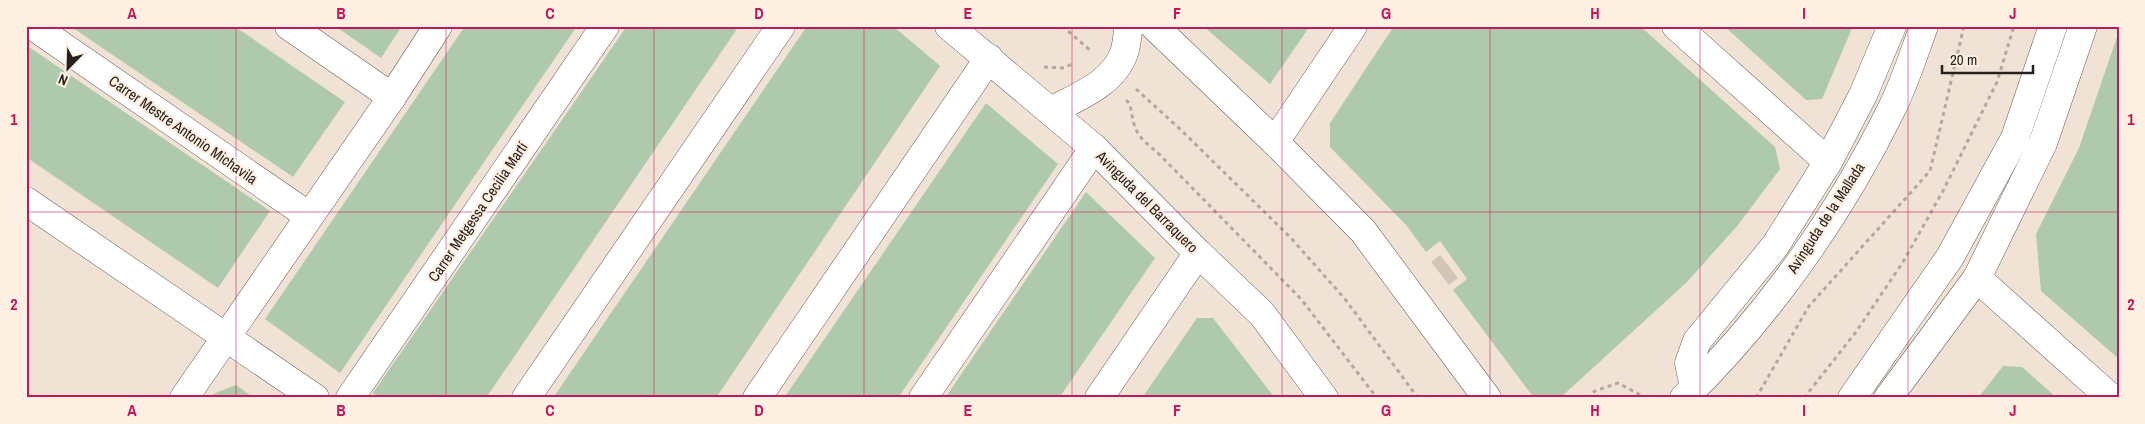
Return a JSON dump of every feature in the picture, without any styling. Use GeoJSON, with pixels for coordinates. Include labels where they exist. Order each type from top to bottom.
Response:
{"type":"FeatureCollection","features":[{"type":"Feature","properties":{"kind":"street","name":"Carrer Mestre Antonio Michavila"},"geometry":{"type":"LineString","coordinates":[[33,26],[309,216]]}},
{"type":"Feature","properties":{"kind":"street"},"geometry":{"type":"LineString","coordinates":[[289,26],[392,97]]}},
{"type":"Feature","properties":{"kind":"street"},"geometry":{"type":"LineString","coordinates":[[184,398],[392,97],[438,26]]}},
{"type":"Feature","properties":{"kind":"street","name":"Carrer Metgessa Cecilia Martí"},"geometry":{"type":"LineString","coordinates":[[350,398],[606,26]]}},
{"type":"Feature","properties":{"kind":"street"},"geometry":{"type":"LineString","coordinates":[[526,398],[781,26]]}},
{"type":"Feature","properties":{"kind":"street","name":"Avinguda del Barraquero"},"geometry":{"type":"LineString","coordinates":[[949,26],[1094,148],[1198,253],[1262,314],[1324,398]]}},
{"type":"Feature","properties":{"kind":"street"},"geometry":{"type":"LineString","coordinates":[[1051,111],[1109,76],[1124,54],[1129,26]]}},
{"type":"Feature","properties":{"kind":"street"},"geometry":{"type":"LineString","coordinates":[[1275,142],[1354,26]]}},
{"type":"Feature","properties":{"kind":"street"},"geometry":{"type":"LineString","coordinates":[[1676,26],[1828,162]]}},
{"type":"Feature","properties":{"kind":"street","name":"Avinguda de la Mallada"},"geometry":{"type":"LineString","coordinates":[[1689,393],[1689,363],[1697,341],[1775,246],[1828,162],[1863,95],[1892,26]]}},
{"type":"Feature","properties":{"kind":"street","name":"Avinguda de la Mallada"},"geometry":{"type":"LineString","coordinates":[[1689,393],[1740,339],[1798,264],[1851,184],[1893,107],[1924,26]]}},
{"type":"Feature","properties":{"kind":"street"},"geometry":{"type":"LineString","coordinates":[[1852,398],[1950,257],[2015,138],[2053,26]]}},
{"type":"Feature","properties":{"kind":"street"},"geometry":{"type":"LineString","coordinates":[[1888,398],[1977,278],[2043,143],[2083,26]]}},
{"type":"Feature","properties":{"kind":"street"},"geometry":{"type":"LineString","coordinates":[[1166,30],[1362,231],[1487,398]]}},
{"type":"Feature","properties":{"kind":"street"},"geometry":{"type":"LineString","coordinates":[[757,398],[989,58]]}},
{"type":"Feature","properties":{"kind":"street"},"geometry":{"type":"LineString","coordinates":[[923,398],[1094,148]]}},
{"type":"Feature","properties":{"kind":"street"},"geometry":{"type":"LineString","coordinates":[[26,200],[315,398]]}},
{"type":"Feature","properties":{"kind":"street"},"geometry":{"type":"LineString","coordinates":[[1099,398],[1198,253]]}},
{"type":"Feature","properties":{"kind":"street"},"geometry":{"type":"LineString","coordinates":[[1977,278],[2111,398]]}},
{"type":"Feature","properties":{"kind":"path"},"geometry":{"type":"LineString","coordinates":[[1062,26],[1109,76],[1130,104],[1138,136],[1160,155],[1301,299],[1377,398]]}},
{"type":"Feature","properties":{"kind":"path"},"geometry":{"type":"LineString","coordinates":[[1756,398],[1809,306],[1930,171],[1964,26]]}},
{"type":"Feature","properties":{"kind":"path"},"geometry":{"type":"LineString","coordinates":[[1804,398],[1856,332],[1903,262],[1943,191],[1997,82],[2014,26]]}},
{"type":"Feature","properties":{"kind":"path"},"geometry":{"type":"LineString","coordinates":[[1040,65],[1046,68],[1064,68],[1079,61],[1109,76],[1182,130],[1292,239],[1345,299],[1418,398]]}},
{"type":"Feature","properties":{"kind":"path"},"geometry":{"type":"LineString","coordinates":[[1587,398],[1595,390],[1618,383],[1646,398]]}},
{"type":"Feature","properties":{"kind":"green space"},"geometry":{"type":"Polygon","coordinates":[[[70,26],[234,26],[345,102],[293,177],[70,26]]]}},
{"type":"Feature","properties":{"kind":"green space"},"geometry":{"type":"Polygon","coordinates":[[[335,26],[402,26],[381,58],[335,26]]]}},
{"type":"Feature","properties":{"kind":"green space"},"geometry":{"type":"Polygon","coordinates":[[[465,26],[577,26],[340,373],[265,319],[465,26]]]}},
{"type":"Feature","properties":{"kind":"green space"},"geometry":{"type":"Polygon","coordinates":[[[627,26],[739,26],[486,398],[379,398],[373,393],[627,26]]]}},
{"type":"Feature","properties":{"kind":"green space"},"geometry":{"type":"Polygon","coordinates":[[[807,26],[893,26],[940,66],[716,398],[553,398],[807,26]]]}},
{"type":"Feature","properties":{"kind":"green space"},"geometry":{"type":"Polygon","coordinates":[[[1203,26],[1310,26],[1270,84],[1203,26]]]}},
{"type":"Feature","properties":{"kind":"green space"},"geometry":{"type":"Polygon","coordinates":[[[1394,26],[1640,26],[1775,147],[1780,169],[1738,225],[1687,282],[1560,398],[1534,398],[1453,290],[1467,279],[1440,241],[1426,252],[1406,225],[1330,147],[1330,123],[1394,26]]]}},
{"type":"Feature","properties":{"kind":"green space"},"geometry":{"type":"Polygon","coordinates":[[[1724,26],[1853,26],[1822,99],[1806,100],[1724,26]]]}},
{"type":"Feature","properties":{"kind":"green space"},"geometry":{"type":"Polygon","coordinates":[[[2119,31],[2119,359],[2041,291],[2036,234],[2079,148],[2119,31]]]}},
{"type":"Feature","properties":{"kind":"green space"},"geometry":{"type":"Polygon","coordinates":[[[26,45],[270,211],[218,288],[26,157],[26,45]]]}},
{"type":"Feature","properties":{"kind":"green space"},"geometry":{"type":"Polygon","coordinates":[[[986,103],[1058,164],[898,398],[784,398],[986,103]]]}},
{"type":"Feature","properties":{"kind":"green space"},"geometry":{"type":"Polygon","coordinates":[[[1086,192],[1155,258],[1059,398],[945,398],[1086,192]]]}},
{"type":"Feature","properties":{"kind":"green space"},"geometry":{"type":"Polygon","coordinates":[[[1197,318],[1213,318],[1275,398],[1142,398],[1197,318]]]}},
{"type":"Feature","properties":{"kind":"green space"},"geometry":{"type":"Polygon","coordinates":[[[2003,366],[2022,367],[2057,398],[1978,398],[2003,366]]]}},
{"type":"Feature","properties":{"kind":"green space"},"geometry":{"type":"Polygon","coordinates":[[[236,385],[254,398],[211,398],[213,394],[236,385]]]}},
{"type":"Feature","properties":{"kind":"building"},"geometry":{"type":"Polygon","coordinates":[[[1440,255],[1458,278],[1449,285],[1431,262],[1440,255]]]}}]}
